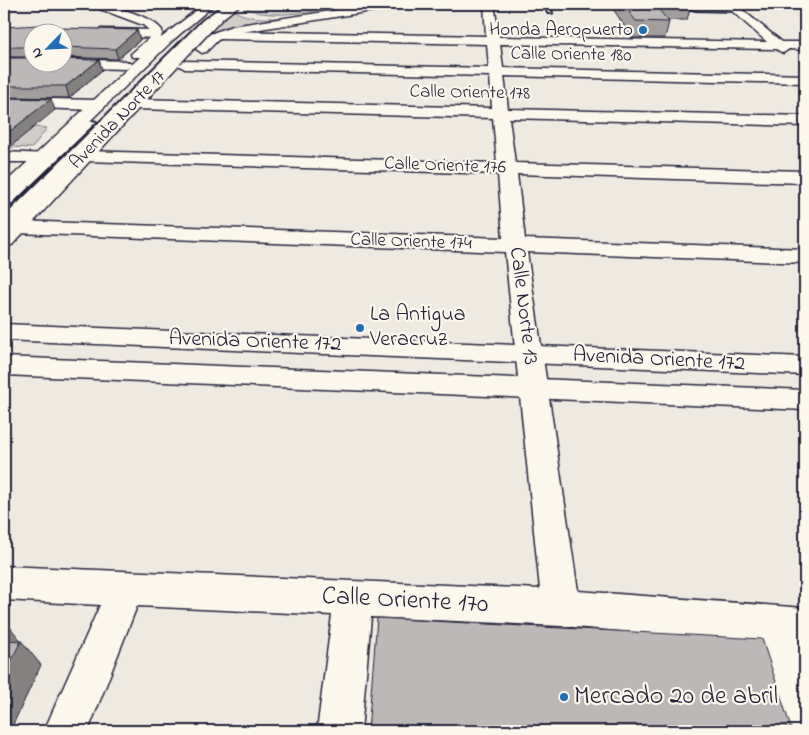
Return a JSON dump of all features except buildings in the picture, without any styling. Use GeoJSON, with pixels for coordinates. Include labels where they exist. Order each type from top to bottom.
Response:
{"type":"FeatureCollection","features":[{"type":"Feature","properties":{"kind":"street"},"geometry":{"type":"LineString","coordinates":[[4,102],[98,105],[100,91],[155,39],[157,34],[151,25],[96,4]]}},
{"type":"Feature","properties":{"kind":"street"},"geometry":{"type":"LineString","coordinates":[[112,4],[132,11],[150,12]]}},
{"type":"Feature","properties":{"kind":"street"},"geometry":{"type":"LineString","coordinates":[[185,8],[202,4]]}},
{"type":"Feature","properties":{"kind":"street","name":"Avenida Norte 17"},"geometry":{"type":"LineString","coordinates":[[4,194],[186,22],[210,4]]}},
{"type":"Feature","properties":{"kind":"street"},"geometry":{"type":"LineString","coordinates":[[241,9],[289,16],[368,4]]}},
{"type":"Feature","properties":{"kind":"street"},"geometry":{"type":"LineString","coordinates":[[134,104],[159,92],[209,41],[219,35],[238,29],[398,4]]}},
{"type":"Feature","properties":{"kind":"street","name":"Calle Norte 13"},"geometry":{"type":"LineString","coordinates":[[489,4],[515,246],[560,608]]}},
{"type":"Feature","properties":{"kind":"street"},"geometry":{"type":"LineString","coordinates":[[732,6],[792,57]]}},
{"type":"Feature","properties":{"kind":"street","name":"Avenida Norte 17"},"geometry":{"type":"LineString","coordinates":[[8,230],[84,156],[219,16],[241,9]]}},
{"type":"Feature","properties":{"kind":"street"},"geometry":{"type":"LineString","coordinates":[[90,33],[157,34]]}},
{"type":"Feature","properties":{"kind":"street"},"geometry":{"type":"LineString","coordinates":[[219,35],[805,46]]}},
{"type":"Feature","properties":{"kind":"street"},"geometry":{"type":"LineString","coordinates":[[4,62],[126,65]]}},
{"type":"Feature","properties":{"kind":"street","name":"Calle Oriente 180"},"geometry":{"type":"LineString","coordinates":[[185,65],[805,79]]}},
{"type":"Feature","properties":{"kind":"street","name":"Calle Oriente 178"},"geometry":{"type":"LineString","coordinates":[[134,104],[805,120]]}},
{"type":"Feature","properties":{"kind":"street"},"geometry":{"type":"LineString","coordinates":[[4,156],[41,158]]}},
{"type":"Feature","properties":{"kind":"street","name":"Calle Oriente 176"},"geometry":{"type":"LineString","coordinates":[[84,156],[805,177]]}},
{"type":"Feature","properties":{"kind":"street","name":"Calle Oriente 174"},"geometry":{"type":"LineString","coordinates":[[8,230],[805,256]]}},
{"type":"Feature","properties":{"kind":"street","name":"Avenida Oriente 172"},"geometry":{"type":"LineString","coordinates":[[4,332],[805,366]]}},
{"type":"Feature","properties":{"kind":"street","name":"Avenida Oriente 172"},"geometry":{"type":"LineString","coordinates":[[4,366],[805,400]]}},
{"type":"Feature","properties":{"kind":"street","name":"Calle Oriente 170"},"geometry":{"type":"LineString","coordinates":[[4,583],[125,590],[560,608],[789,626]]}},
{"type":"Feature","properties":{"kind":"street"},"geometry":{"type":"LineString","coordinates":[[66,731],[125,590]]}},
{"type":"Feature","properties":{"kind":"street"},"geometry":{"type":"LineString","coordinates":[[339,731],[353,599]]}},
{"type":"Feature","properties":{"kind":"street"},"geometry":{"type":"LineString","coordinates":[[789,626],[805,716]]}},
{"type":"Feature","properties":{"kind":"lane"},"geometry":{"type":"LineString","coordinates":[[4,206],[180,38],[220,4]]}},
{"type":"Feature","properties":{"kind":"lane"},"geometry":{"type":"LineString","coordinates":[[8,230],[210,17],[228,4]]}},
{"type":"Feature","properties":{"kind":"lane"},"geometry":{"type":"LineString","coordinates":[[547,4],[550,12]]}},
{"type":"Feature","properties":{"kind":"lane"},"geometry":{"type":"LineString","coordinates":[[684,4],[695,8],[732,6]]}},
{"type":"Feature","properties":{"kind":"shaded area"},"geometry":{"type":"Polygon","coordinates":[[[127,4],[196,4],[179,8],[161,9],[127,4]]]}},
{"type":"Feature","properties":{"kind":"shaded area"},"geometry":{"type":"Polygon","coordinates":[[[247,4],[355,4],[298,13],[269,14],[256,12],[245,7],[247,4]]]}},
{"type":"Feature","properties":{"kind":"shaded area"},"geometry":{"type":"Polygon","coordinates":[[[233,10],[239,14],[254,17],[292,17],[207,33],[229,11],[233,10]]]}},
{"type":"Feature","properties":{"kind":"shaded area"},"geometry":{"type":"Polygon","coordinates":[[[34,127],[47,128],[32,148],[10,147],[34,127]]]}},
{"type":"Feature","properties":{"kind":"place","name":"Honda Aeropuerto"},"geometry":{"type":"Point","coordinates":[643,30]}},
{"type":"Feature","properties":{"kind":"place","name":"La Antigua Veracruz"},"geometry":{"type":"Point","coordinates":[360,328]}},
{"type":"Feature","properties":{"kind":"place","name":"Mercado 20 de abril"},"geometry":{"type":"Point","coordinates":[564,697]}}]}
